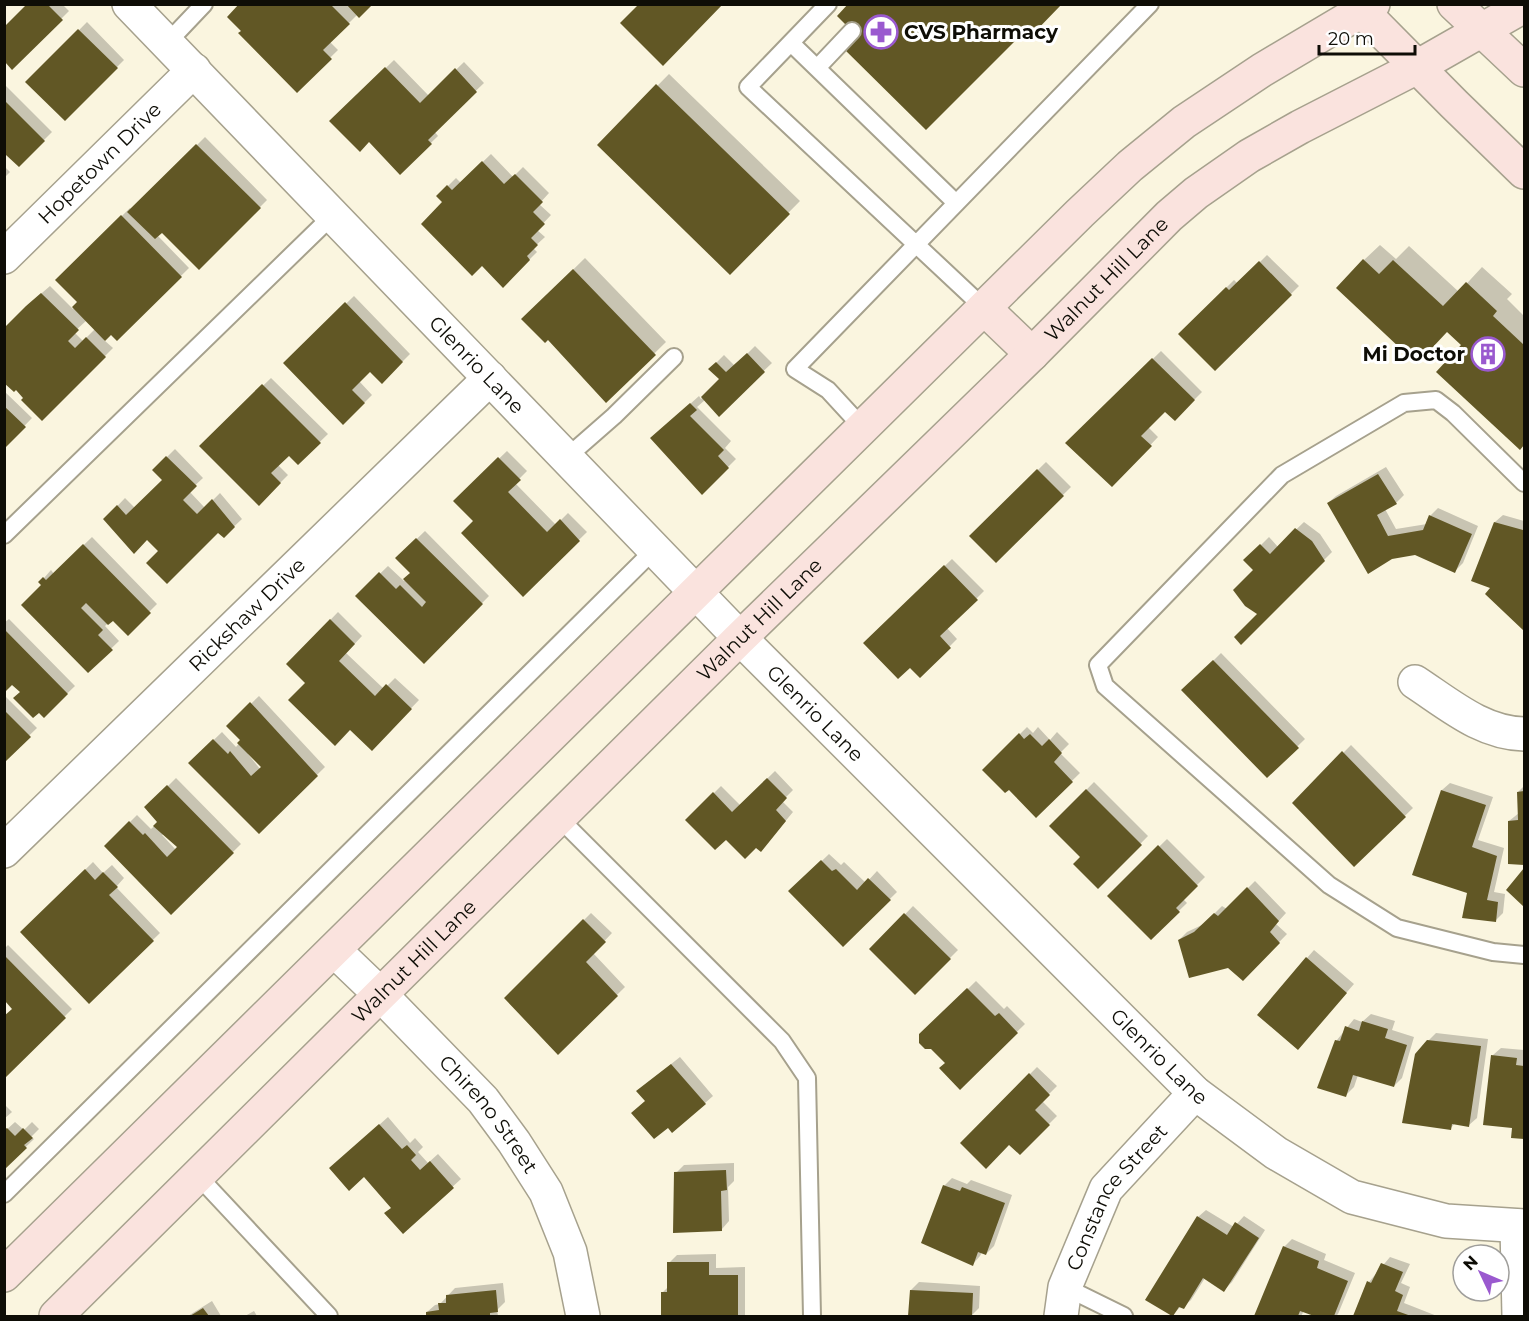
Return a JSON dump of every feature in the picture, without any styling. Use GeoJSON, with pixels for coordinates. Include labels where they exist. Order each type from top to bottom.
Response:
{"type":"FeatureCollection","features":[{"type":"Feature","properties":{"kind":"main road"},"geometry":{"type":"LineString","coordinates":[[1454,4],[1524,70]]}},
{"type":"Feature","properties":{"kind":"main road","name":"Walnut Hill Lane"},"geometry":{"type":"LineString","coordinates":[[56,1317],[1169,216],[1196,192],[1249,156],[1417,67],[1524,6]]}},
{"type":"Feature","properties":{"kind":"main road"},"geometry":{"type":"LineString","coordinates":[[4,1275],[1080,213],[1130,166],[1184,122],[1363,7],[1417,67],[1524,172]]}},
{"type":"Feature","properties":{"kind":"main road"},"geometry":{"type":"LineString","coordinates":[[984,308],[1032,354]]}},
{"type":"Feature","properties":{"kind":"street","name":"Glenrio Lane"},"geometry":{"type":"LineString","coordinates":[[129,4],[740,638],[1195,1093],[1276,1154],[1352,1197],[1446,1221],[1521,1226]]}},
{"type":"Feature","properties":{"kind":"street","name":"Hopetown Drive"},"geometry":{"type":"LineString","coordinates":[[4,257],[194,70]]}},
{"type":"Feature","properties":{"kind":"street","name":"Rickshaw Drive"},"geometry":{"type":"LineString","coordinates":[[4,851],[490,378]]}},
{"type":"Feature","properties":{"kind":"street"},"geometry":{"type":"LineString","coordinates":[[1415,682],[1480,724],[1509,734],[1524,734]]}},
{"type":"Feature","properties":{"kind":"street","name":"Chireno Street"},"geometry":{"type":"LineString","coordinates":[[334,950],[483,1100],[514,1142],[546,1192],[570,1252],[584,1317]]}},
{"type":"Feature","properties":{"kind":"street","name":"Constance Street"},"geometry":{"type":"LineString","coordinates":[[1063,1302],[1106,1189],[1195,1093]]}},
{"type":"Feature","properties":{"kind":"street"},"geometry":{"type":"LineString","coordinates":[[1519,1317],[1521,1226]]}},
{"type":"Feature","properties":{"kind":"lane"},"geometry":{"type":"LineString","coordinates":[[167,43],[204,4]]}},
{"type":"Feature","properties":{"kind":"lane"},"geometry":{"type":"LineString","coordinates":[[828,4],[748,87],[984,308]]}},
{"type":"Feature","properties":{"kind":"lane"},"geometry":{"type":"LineString","coordinates":[[863,428],[828,390],[795,369],[1150,4]]}},
{"type":"Feature","properties":{"kind":"lane"},"geometry":{"type":"LineString","coordinates":[[817,68],[852,32]]}},
{"type":"Feature","properties":{"kind":"lane"},"geometry":{"type":"LineString","coordinates":[[791,43],[956,203]]}},
{"type":"Feature","properties":{"kind":"lane"},"geometry":{"type":"LineString","coordinates":[[4,535],[333,215]]}},
{"type":"Feature","properties":{"kind":"lane"},"geometry":{"type":"LineString","coordinates":[[566,458],[614,416],[674,357]]}},
{"type":"Feature","properties":{"kind":"lane"},"geometry":{"type":"LineString","coordinates":[[1524,483],[1453,413],[1436,400],[1404,403],[1282,476],[1098,665],[1105,686],[1329,885],[1397,928],[1493,951],[1524,955]]}},
{"type":"Feature","properties":{"kind":"lane"},"geometry":{"type":"LineString","coordinates":[[4,1194],[655,549]]}},
{"type":"Feature","properties":{"kind":"lane"},"geometry":{"type":"LineString","coordinates":[[559,818],[782,1041],[807,1078],[813,1317]]}},
{"type":"Feature","properties":{"kind":"lane"},"geometry":{"type":"LineString","coordinates":[[198,1176],[328,1317]]}},
{"type":"Feature","properties":{"kind":"lane"},"geometry":{"type":"LineString","coordinates":[[1063,1302],[1124,1317]]}},
{"type":"Feature","properties":{"kind":"building"},"geometry":{"type":"Polygon","coordinates":[[[27,4],[47,4],[63,20],[12,70],[5,62],[5,26],[27,4]]]}},
{"type":"Feature","properties":{"kind":"building"},"geometry":{"type":"Polygon","coordinates":[[[239,4],[330,4],[350,24],[323,50],[332,59],[297,93],[238,33],[241,31],[227,17],[239,4]]]}},
{"type":"Feature","properties":{"kind":"building"},"geometry":{"type":"Polygon","coordinates":[[[346,4],[373,4],[359,18],[346,4]]]}},
{"type":"Feature","properties":{"kind":"building"},"geometry":{"type":"Polygon","coordinates":[[[639,4],[723,4],[663,66],[620,23],[639,4]]]}},
{"type":"Feature","properties":{"kind":"building","name":"CVS Pharmacy"},"geometry":{"type":"Polygon","coordinates":[[[848,4],[879,4],[881,6],[883,4],[1062,4],[1030,37],[1024,32],[926,130],[842,47],[855,34],[837,16],[848,4]]]}},
{"type":"Feature","properties":{"kind":"building"},"geometry":{"type":"Polygon","coordinates":[[[78,29],[118,68],[65,121],[25,82],[78,29]]]}},
{"type":"Feature","properties":{"kind":"building"},"geometry":{"type":"Polygon","coordinates":[[[385,67],[420,103],[455,68],[477,92],[428,140],[432,144],[400,175],[369,142],[360,152],[329,121],[385,67]]]}},
{"type":"Feature","properties":{"kind":"building"},"geometry":{"type":"Polygon","coordinates":[[[656,84],[790,214],[730,275],[597,145],[656,84]]]}},
{"type":"Feature","properties":{"kind":"building"},"geometry":{"type":"Polygon","coordinates":[[[4,100],[45,141],[19,167],[6,155],[4,157],[4,100]]]}},
{"type":"Feature","properties":{"kind":"building"},"geometry":{"type":"Polygon","coordinates":[[[196,144],[261,208],[199,270],[162,233],[155,239],[127,212],[196,144]]]}},
{"type":"Feature","properties":{"kind":"building"},"geometry":{"type":"Polygon","coordinates":[[[482,161],[504,184],[515,174],[543,202],[533,212],[545,224],[531,238],[538,245],[527,256],[530,260],[503,288],[482,266],[472,276],[421,224],[442,202],[436,196],[447,185],[452,190],[482,161]]]}},
{"type":"Feature","properties":{"kind":"building"},"geometry":{"type":"Polygon","coordinates":[[[121,215],[182,277],[117,341],[111,335],[105,341],[72,307],[77,302],[55,280],[121,215]]]}},
{"type":"Feature","properties":{"kind":"building","name":"Mi Doctor"},"geometry":{"type":"Polygon","coordinates":[[[1363,259],[1379,274],[1393,260],[1443,306],[1466,282],[1497,311],[1493,316],[1524,345],[1524,445],[1520,450],[1436,372],[1461,345],[1447,332],[1417,364],[1336,288],[1363,259]]]}},
{"type":"Feature","properties":{"kind":"building"},"geometry":{"type":"Polygon","coordinates":[[[1259,261],[1292,295],[1215,371],[1178,334],[1226,287],[1229,290],[1259,261]]]}},
{"type":"Feature","properties":{"kind":"building"},"geometry":{"type":"Polygon","coordinates":[[[573,269],[656,355],[606,403],[548,340],[545,343],[521,319],[573,269]]]}},
{"type":"Feature","properties":{"kind":"building"},"geometry":{"type":"Polygon","coordinates":[[[41,293],[79,330],[68,341],[75,348],[86,337],[106,357],[42,421],[21,400],[23,398],[16,390],[14,392],[4,383],[4,328],[41,293]]]}},
{"type":"Feature","properties":{"kind":"building"},"geometry":{"type":"Polygon","coordinates":[[[345,302],[403,362],[382,384],[370,372],[352,390],[365,403],[343,425],[283,363],[345,302]]]}},
{"type":"Feature","properties":{"kind":"building"},"geometry":{"type":"Polygon","coordinates":[[[747,353],[765,372],[719,417],[701,397],[719,379],[708,369],[716,362],[726,372],[747,353]]]}},
{"type":"Feature","properties":{"kind":"building"},"geometry":{"type":"Polygon","coordinates":[[[1152,358],[1195,400],[1175,421],[1165,412],[1141,436],[1152,446],[1112,487],[1065,443],[1152,358]]]}},
{"type":"Feature","properties":{"kind":"building"},"geometry":{"type":"Polygon","coordinates":[[[262,384],[321,443],[298,465],[289,456],[271,473],[281,483],[259,506],[199,446],[262,384]]]}},
{"type":"Feature","properties":{"kind":"building"},"geometry":{"type":"Polygon","coordinates":[[[690,403],[697,410],[690,416],[724,450],[718,456],[729,468],[702,495],[650,438],[690,403]]]}},
{"type":"Feature","properties":{"kind":"building"},"geometry":{"type":"Polygon","coordinates":[[[4,406],[26,427],[4,449],[4,406]]]}},
{"type":"Feature","properties":{"kind":"building"},"geometry":{"type":"Polygon","coordinates":[[[166,456],[197,486],[183,500],[197,514],[212,499],[235,527],[224,538],[218,533],[167,584],[146,563],[158,551],[147,540],[134,554],[103,519],[117,505],[126,515],[162,480],[152,470],[166,456]]]}},
{"type":"Feature","properties":{"kind":"building"},"geometry":{"type":"Polygon","coordinates":[[[498,457],[521,480],[508,492],[547,532],[560,519],[580,541],[523,597],[461,533],[473,521],[453,501],[498,457]]]}},
{"type":"Feature","properties":{"kind":"building"},"geometry":{"type":"Polygon","coordinates":[[[1037,469],[1064,496],[996,563],[969,536],[1037,469]]]}},
{"type":"Feature","properties":{"kind":"building"},"geometry":{"type":"Polygon","coordinates":[[[1378,474],[1397,504],[1377,515],[1388,536],[1423,530],[1429,515],[1472,534],[1455,573],[1415,555],[1392,559],[1368,574],[1327,503],[1378,474]]]}},
{"type":"Feature","properties":{"kind":"building"},"geometry":{"type":"Polygon","coordinates":[[[1494,522],[1524,532],[1524,631],[1485,594],[1490,588],[1471,581],[1494,522]]]}},
{"type":"Feature","properties":{"kind":"building"},"geometry":{"type":"Polygon","coordinates":[[[1295,528],[1312,541],[1325,561],[1241,645],[1234,637],[1257,614],[1245,606],[1233,590],[1253,570],[1243,560],[1260,544],[1270,554],[1295,528]]]}},
{"type":"Feature","properties":{"kind":"building"},"geometry":{"type":"Polygon","coordinates":[[[416,538],[483,604],[424,664],[355,596],[379,572],[396,589],[400,585],[422,607],[426,602],[403,579],[410,573],[395,558],[416,538]]]}},
{"type":"Feature","properties":{"kind":"building"},"geometry":{"type":"Polygon","coordinates":[[[83,544],[151,613],[128,636],[113,621],[108,625],[86,603],[81,608],[103,630],[98,635],[113,650],[88,673],[21,605],[41,585],[38,582],[43,577],[46,580],[83,544]]]}},
{"type":"Feature","properties":{"kind":"building"},"geometry":{"type":"Polygon","coordinates":[[[944,565],[978,600],[940,636],[951,648],[920,678],[910,668],[898,679],[863,643],[944,565]]]}},
{"type":"Feature","properties":{"kind":"building"},"geometry":{"type":"Polygon","coordinates":[[[330,619],[355,644],[339,661],[375,696],[386,684],[412,709],[372,751],[350,730],[335,746],[288,700],[305,683],[286,664],[330,619]]]}},
{"type":"Feature","properties":{"kind":"building"},"geometry":{"type":"Polygon","coordinates":[[[4,629],[68,694],[44,718],[39,713],[33,718],[13,698],[20,692],[12,685],[4,693],[4,629]]]}},
{"type":"Feature","properties":{"kind":"building"},"geometry":{"type":"Polygon","coordinates":[[[1213,660],[1299,748],[1267,778],[1181,690],[1213,660]]]}},
{"type":"Feature","properties":{"kind":"building"},"geometry":{"type":"Polygon","coordinates":[[[250,702],[318,776],[259,834],[188,763],[213,739],[228,754],[230,751],[251,776],[261,767],[237,743],[240,740],[226,726],[250,702]]]}},
{"type":"Feature","properties":{"kind":"building"},"geometry":{"type":"Polygon","coordinates":[[[4,710],[31,737],[6,761],[4,759],[4,710]]]}},
{"type":"Feature","properties":{"kind":"building"},"geometry":{"type":"Polygon","coordinates":[[[1019,733],[1024,739],[1030,734],[1042,746],[1049,739],[1062,753],[1054,762],[1073,782],[1036,818],[1009,790],[1005,793],[982,770],[1019,733]]]}},
{"type":"Feature","properties":{"kind":"building"},"geometry":{"type":"Polygon","coordinates":[[[1342,751],[1406,817],[1354,867],[1292,803],[1342,751]]]}},
{"type":"Feature","properties":{"kind":"building"},"geometry":{"type":"Polygon","coordinates":[[[767,778],[787,798],[776,810],[786,821],[761,852],[756,848],[745,859],[726,840],[715,850],[685,820],[713,792],[732,812],[767,778]]]}},
{"type":"Feature","properties":{"kind":"building"},"geometry":{"type":"Polygon","coordinates":[[[167,785],[234,853],[171,915],[104,846],[129,821],[143,835],[145,833],[167,857],[177,847],[153,826],[157,822],[144,807],[167,785]]]}},
{"type":"Feature","properties":{"kind":"building"},"geometry":{"type":"Polygon","coordinates":[[[1086,789],[1142,845],[1098,889],[1073,864],[1080,857],[1049,826],[1086,789]]]}},
{"type":"Feature","properties":{"kind":"building"},"geometry":{"type":"Polygon","coordinates":[[[1441,790],[1486,805],[1472,847],[1497,856],[1487,900],[1498,902],[1496,922],[1462,918],[1467,893],[1412,875],[1441,790]]]}},
{"type":"Feature","properties":{"kind":"building"},"geometry":{"type":"Polygon","coordinates":[[[1524,791],[1524,865],[1508,864],[1508,821],[1518,820],[1517,792],[1524,791]]]}},
{"type":"Feature","properties":{"kind":"building"},"geometry":{"type":"Polygon","coordinates":[[[1158,845],[1198,886],[1176,908],[1180,912],[1151,940],[1107,896],[1158,845]]]}},
{"type":"Feature","properties":{"kind":"building"},"geometry":{"type":"Polygon","coordinates":[[[821,860],[832,871],[836,869],[857,890],[868,878],[891,900],[843,947],[788,891],[821,860]]]}},
{"type":"Feature","properties":{"kind":"building"},"geometry":{"type":"Polygon","coordinates":[[[1524,868],[1524,907],[1506,890],[1524,868]]]}},
{"type":"Feature","properties":{"kind":"building"},"geometry":{"type":"Polygon","coordinates":[[[85,869],[95,880],[103,872],[118,887],[109,895],[154,941],[89,1004],[20,932],[85,869]]]}},
{"type":"Feature","properties":{"kind":"building"},"geometry":{"type":"Polygon","coordinates":[[[1247,887],[1279,921],[1270,932],[1280,943],[1243,981],[1228,968],[1189,978],[1178,940],[1194,932],[1214,913],[1218,916],[1247,887]]]}},
{"type":"Feature","properties":{"kind":"building"},"geometry":{"type":"Polygon","coordinates":[[[904,913],[951,959],[915,995],[869,949],[904,913]]]}},
{"type":"Feature","properties":{"kind":"building"},"geometry":{"type":"Polygon","coordinates":[[[583,919],[606,942],[586,962],[618,996],[558,1055],[504,998],[583,919]]]}},
{"type":"Feature","properties":{"kind":"building"},"geometry":{"type":"Polygon","coordinates":[[[5,956],[66,1018],[4,1079],[4,1016],[12,1009],[5,1001],[5,956]]]}},
{"type":"Feature","properties":{"kind":"building"},"geometry":{"type":"Polygon","coordinates":[[[1306,957],[1347,993],[1298,1050],[1257,1015],[1306,957]]]}},
{"type":"Feature","properties":{"kind":"building"},"geometry":{"type":"Polygon","coordinates":[[[967,988],[995,1016],[999,1013],[1018,1033],[960,1090],[939,1068],[945,1063],[931,1049],[925,1049],[919,1043],[919,1034],[967,988]]]}},
{"type":"Feature","properties":{"kind":"building"},"geometry":{"type":"Polygon","coordinates":[[[1362,1021],[1388,1029],[1385,1038],[1407,1045],[1394,1087],[1353,1075],[1346,1097],[1317,1088],[1335,1040],[1340,1041],[1345,1026],[1359,1031],[1362,1021]]]}},
{"type":"Feature","properties":{"kind":"building"},"geometry":{"type":"Polygon","coordinates":[[[1427,1040],[1481,1046],[1469,1127],[1452,1124],[1451,1130],[1402,1123],[1415,1054],[1427,1040]]]}},
{"type":"Feature","properties":{"kind":"building"},"geometry":{"type":"Polygon","coordinates":[[[1491,1055],[1517,1058],[1516,1065],[1524,1066],[1524,1139],[1511,1138],[1512,1128],[1483,1125],[1491,1055]]]}},
{"type":"Feature","properties":{"kind":"building"},"geometry":{"type":"Polygon","coordinates":[[[671,1064],[706,1104],[672,1133],[668,1128],[654,1139],[631,1113],[645,1101],[636,1091],[671,1064]]]}},
{"type":"Feature","properties":{"kind":"building"},"geometry":{"type":"Polygon","coordinates":[[[1029,1073],[1050,1095],[1035,1110],[1050,1125],[1020,1155],[1009,1145],[986,1169],[960,1143],[1029,1073]]]}},
{"type":"Feature","properties":{"kind":"building"},"geometry":{"type":"Polygon","coordinates":[[[379,1124],[402,1149],[407,1145],[416,1155],[411,1160],[420,1170],[430,1161],[454,1188],[403,1234],[384,1213],[391,1208],[364,1177],[349,1191],[329,1168],[379,1124]]]}},
{"type":"Feature","properties":{"kind":"building"},"geometry":{"type":"Polygon","coordinates":[[[7,1128],[15,1136],[23,1128],[33,1138],[24,1145],[27,1148],[4,1170],[4,1130],[7,1128]]]}},
{"type":"Feature","properties":{"kind":"building"},"geometry":{"type":"Polygon","coordinates":[[[726,1170],[727,1190],[721,1191],[722,1231],[673,1233],[674,1172],[726,1170]]]}},
{"type":"Feature","properties":{"kind":"building"},"geometry":{"type":"Polygon","coordinates":[[[943,1185],[960,1191],[962,1187],[1005,1203],[986,1255],[978,1252],[973,1266],[921,1243],[943,1185]]]}},
{"type":"Feature","properties":{"kind":"building"},"geometry":{"type":"Polygon","coordinates":[[[1197,1216],[1227,1235],[1235,1222],[1259,1238],[1224,1292],[1203,1278],[1184,1309],[1179,1307],[1172,1316],[1145,1300],[1197,1216]]]}},
{"type":"Feature","properties":{"kind":"building"},"geometry":{"type":"Polygon","coordinates":[[[1283,1246],[1319,1261],[1317,1268],[1348,1281],[1334,1316],[1314,1316],[1300,1311],[1298,1316],[1254,1316],[1283,1246]]]}},
{"type":"Feature","properties":{"kind":"building"},"geometry":{"type":"Polygon","coordinates":[[[667,1262],[709,1262],[709,1275],[738,1275],[738,1316],[661,1316],[661,1292],[667,1292],[667,1262]]]}},
{"type":"Feature","properties":{"kind":"building"},"geometry":{"type":"Polygon","coordinates":[[[1381,1263],[1403,1272],[1395,1291],[1403,1295],[1397,1311],[1411,1316],[1353,1316],[1367,1281],[1371,1283],[1381,1263]]]}},
{"type":"Feature","properties":{"kind":"building"},"geometry":{"type":"Polygon","coordinates":[[[496,1290],[498,1312],[490,1313],[490,1316],[426,1316],[426,1312],[439,1310],[438,1303],[446,1303],[446,1295],[496,1290]]]}},
{"type":"Feature","properties":{"kind":"building"},"geometry":{"type":"Polygon","coordinates":[[[910,1290],[973,1293],[972,1316],[908,1316],[910,1290]]]}},
{"type":"Feature","properties":{"kind":"building"},"geometry":{"type":"Polygon","coordinates":[[[203,1308],[209,1316],[190,1316],[203,1308]]]}},
{"type":"Feature","properties":{"kind":"place","name":"CVS Pharmacy"},"geometry":{"type":"Point","coordinates":[881,32]}},
{"type":"Feature","properties":{"kind":"place","name":"Mi Doctor"},"geometry":{"type":"Point","coordinates":[1488,354]}}]}
